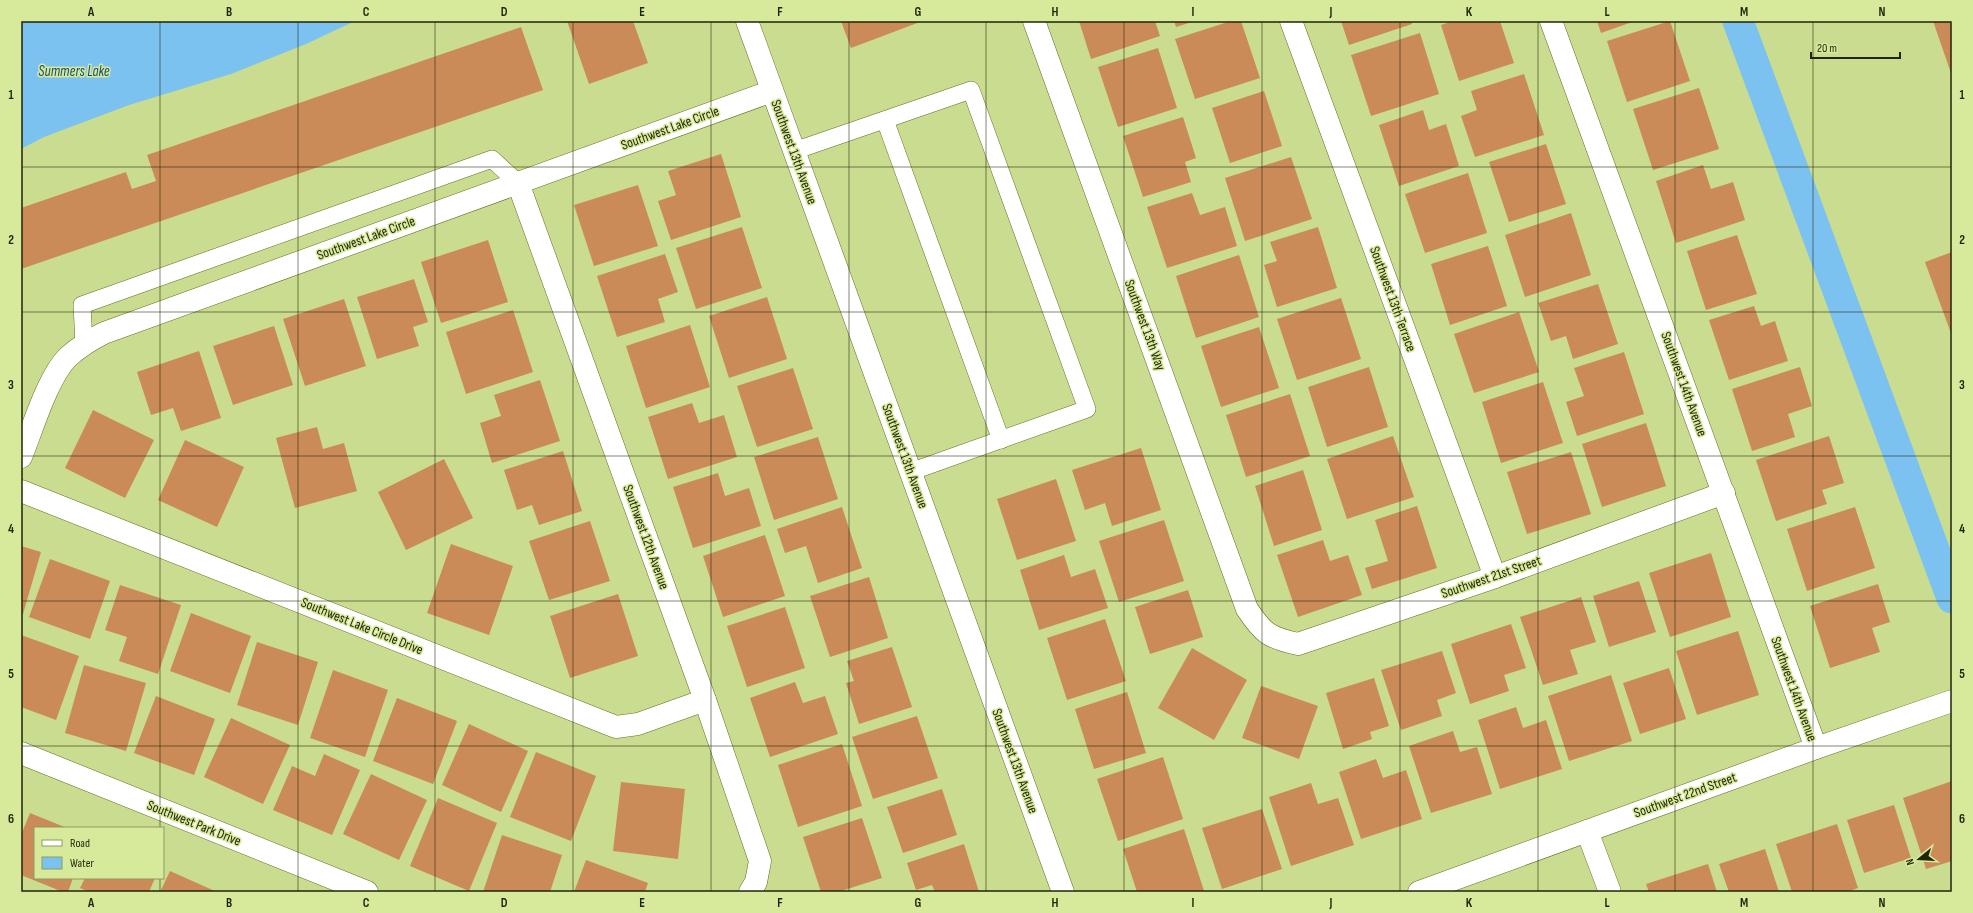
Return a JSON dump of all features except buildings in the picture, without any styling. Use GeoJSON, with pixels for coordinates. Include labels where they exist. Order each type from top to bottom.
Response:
{"type":"FeatureCollection","features":[{"type":"Feature","properties":{"kind":"street","name":"Southwest 13th Avenue"},"geometry":{"type":"LineString","coordinates":[[747,21],[1063,892]]}},
{"type":"Feature","properties":{"kind":"street","name":"Southwest 13th Way"},"geometry":{"type":"LineString","coordinates":[[1034,21],[1247,609],[1259,627]]}},
{"type":"Feature","properties":{"kind":"street","name":"Southwest 13th Terrace"},"geometry":{"type":"LineString","coordinates":[[1291,21],[1495,577]]}},
{"type":"Feature","properties":{"kind":"street","name":"Southwest 14th Avenue"},"geometry":{"type":"LineString","coordinates":[[1551,21],[1816,748]]}},
{"type":"Feature","properties":{"kind":"street","name":"Southwest Lake Circle"},"geometry":{"type":"LineString","coordinates":[[21,457],[54,376],[67,358],[84,344],[104,334],[772,91]]}},
{"type":"Feature","properties":{"kind":"street","name":"Southwest 12th Avenue"},"geometry":{"type":"LineString","coordinates":[[518,183],[705,700],[760,861],[756,882],[750,892]]}},
{"type":"Feature","properties":{"kind":"street","name":"Southwest Lake Circle Drive"},"geometry":{"type":"LineString","coordinates":[[21,491],[616,727],[638,724],[705,700]]}},
{"type":"Feature","properties":{"kind":"street","name":"Southwest 21st Street"},"geometry":{"type":"LineString","coordinates":[[1259,627],[1277,640],[1298,644],[1495,577],[1724,493]]}},
{"type":"Feature","properties":{"kind":"street","name":"Southwest 22nd Street"},"geometry":{"type":"LineString","coordinates":[[1419,892],[1816,748],[1952,701]]}},
{"type":"Feature","properties":{"kind":"street","name":"Southwest Park Drive"},"geometry":{"type":"LineString","coordinates":[[21,753],[367,892]]}},
{"type":"Feature","properties":{"kind":"street"},"geometry":{"type":"LineString","coordinates":[[1587,831],[1610,892]]}},
{"type":"Feature","properties":{"kind":"lane"},"geometry":{"type":"LineString","coordinates":[[794,151],[971,90],[1068,357],[1086,409],[910,472]]}},
{"type":"Feature","properties":{"kind":"lane"},"geometry":{"type":"LineString","coordinates":[[886,120],[1001,440]]}},
{"type":"Feature","properties":{"kind":"lane"},"geometry":{"type":"LineString","coordinates":[[84,344],[82,305],[492,158],[518,183]]}},
{"type":"Feature","properties":{"kind":"water","name":"Summers Lake"},"geometry":{"type":"Polygon","coordinates":[[[21,21],[355,21],[306,44],[231,74],[129,105],[44,137],[21,149],[21,21]]]}},
{"type":"Feature","properties":{"kind":"waterway"},"geometry":{"type":"LineString","coordinates":[[1738,21],[1952,598]]}}]}
